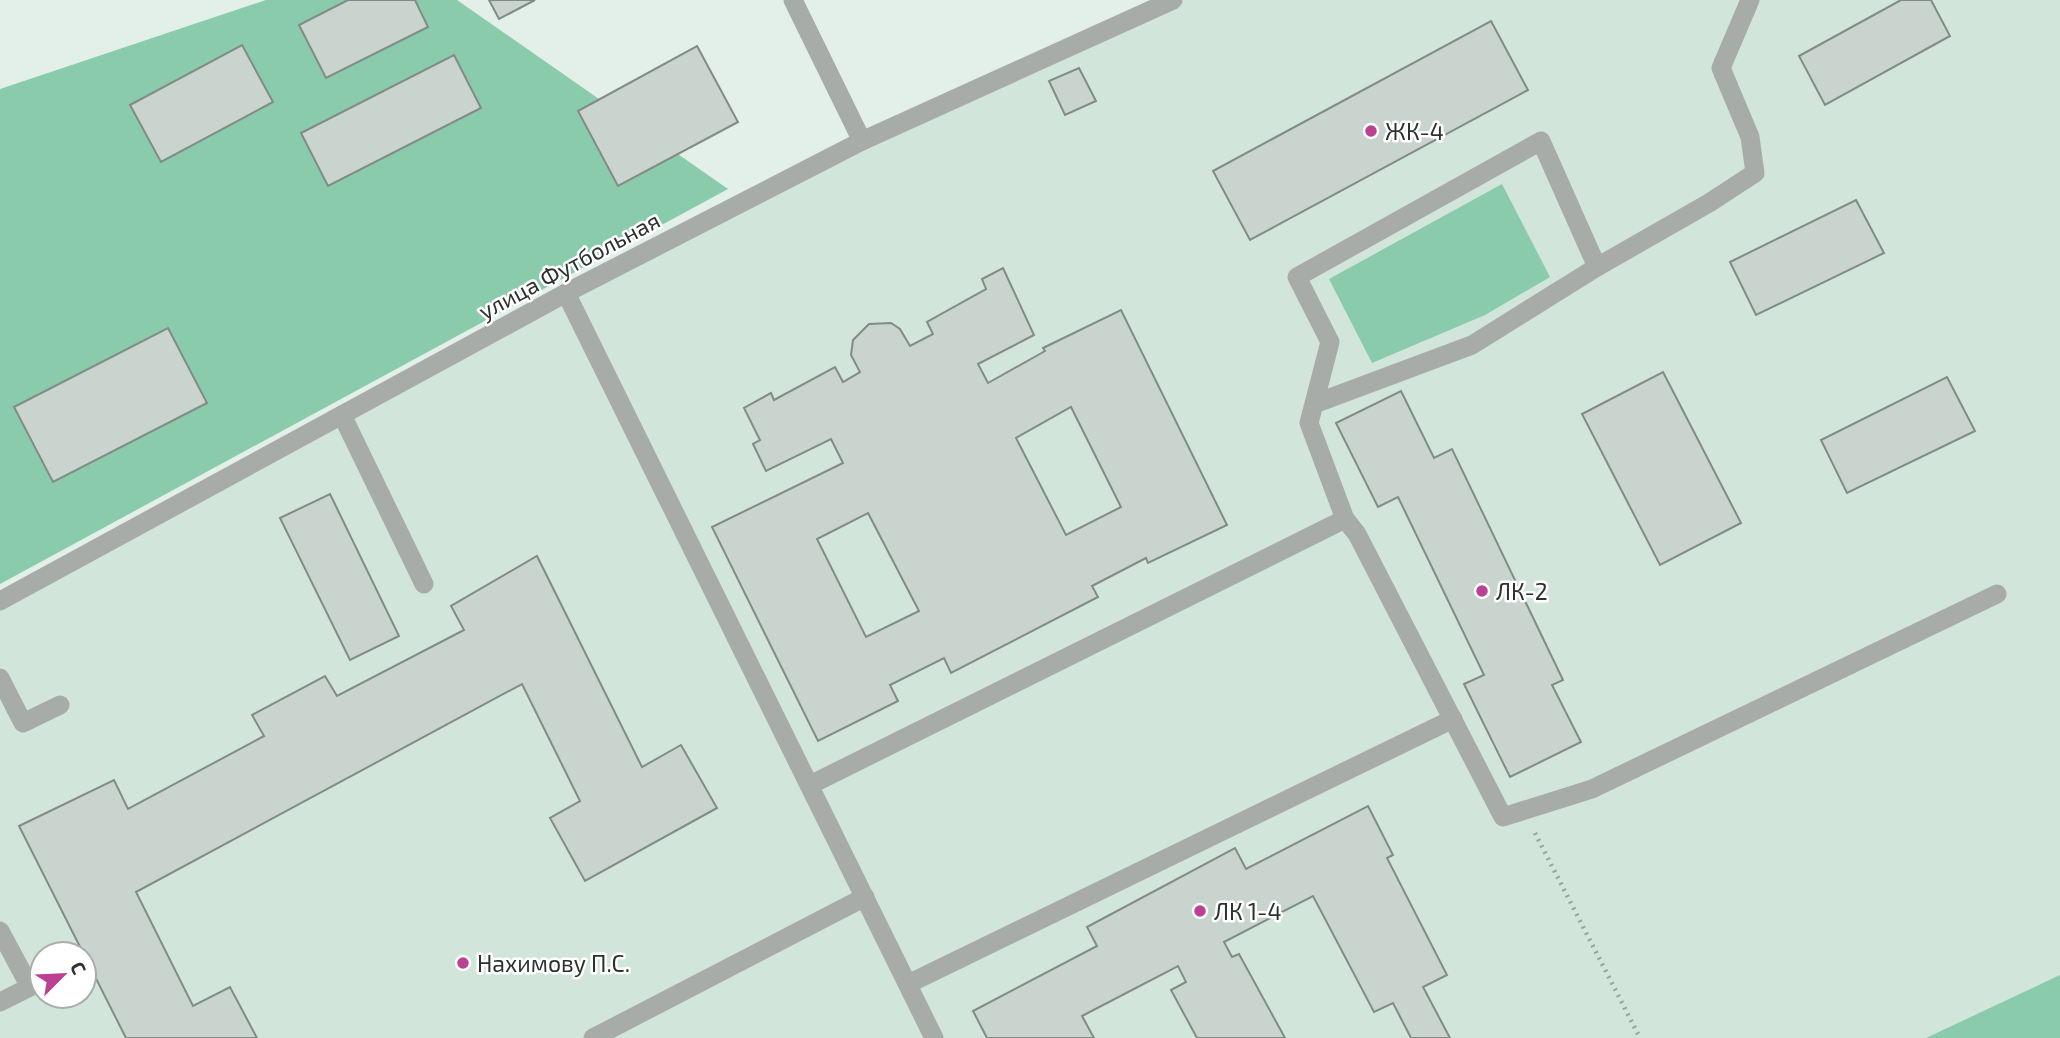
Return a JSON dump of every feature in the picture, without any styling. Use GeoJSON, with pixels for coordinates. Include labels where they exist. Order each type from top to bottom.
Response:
{"type":"FeatureCollection","features":[{"type":"Feature","properties":{"kind":"street"},"geometry":{"type":"LineString","coordinates":[[793,0],[862,141]]}},
{"type":"Feature","properties":{"kind":"street","name":"улица Футбольная"},"geometry":{"type":"LineString","coordinates":[[0,601],[566,293],[862,141],[1173,0]]}},
{"type":"Feature","properties":{"kind":"street"},"geometry":{"type":"LineString","coordinates":[[1314,404],[1472,345],[1755,173],[1749,137],[1721,68],[1750,0]]}},
{"type":"Feature","properties":{"kind":"street"},"geometry":{"type":"LineString","coordinates":[[1597,267],[1541,141],[1297,277],[1330,342],[1309,423],[1345,519],[1357,534],[1503,817],[1592,789],[1997,594]]}},
{"type":"Feature","properties":{"kind":"street"},"geometry":{"type":"LineString","coordinates":[[566,293],[934,1038]]}},
{"type":"Feature","properties":{"kind":"street"},"geometry":{"type":"LineString","coordinates":[[342,415],[424,584]]}},
{"type":"Feature","properties":{"kind":"street"},"geometry":{"type":"LineString","coordinates":[[810,785],[1345,519]]}},
{"type":"Feature","properties":{"kind":"street"},"geometry":{"type":"LineString","coordinates":[[0,678],[23,723],[60,705]]}},
{"type":"Feature","properties":{"kind":"street"},"geometry":{"type":"LineString","coordinates":[[908,984],[1453,719]]}},
{"type":"Feature","properties":{"kind":"street"},"geometry":{"type":"LineString","coordinates":[[593,1038],[865,897]]}},
{"type":"Feature","properties":{"kind":"street"},"geometry":{"type":"LineString","coordinates":[[0,931],[30,987],[0,1002]]}},
{"type":"Feature","properties":{"kind":"path"},"geometry":{"type":"LineString","coordinates":[[1524,810],[1640,1038]]}},
{"type":"Feature","properties":{"kind":"shaded area"},"geometry":{"type":"Polygon","coordinates":[[[1182,0],[2060,0],[2060,1038],[0,1038],[0,591],[566,293],[1182,0]]]}},
{"type":"Feature","properties":{"kind":"green space"},"geometry":{"type":"Polygon","coordinates":[[[266,0],[457,0],[728,189],[0,584],[0,89],[266,0]]]}},
{"type":"Feature","properties":{"kind":"green space"},"geometry":{"type":"Polygon","coordinates":[[[1502,184],[1550,277],[1485,315],[1372,363],[1329,279],[1502,184]]]}},
{"type":"Feature","properties":{"kind":"green space"},"geometry":{"type":"Polygon","coordinates":[[[2060,975],[2060,1038],[1926,1038],[2060,975]]]}},
{"type":"Feature","properties":{"kind":"building"},"geometry":{"type":"Polygon","coordinates":[[[348,0],[415,0],[428,27],[326,78],[299,25],[348,0]]]}},
{"type":"Feature","properties":{"kind":"building"},"geometry":{"type":"Polygon","coordinates":[[[489,0],[535,0],[499,19],[489,0]]]}},
{"type":"Feature","properties":{"kind":"building"},"geometry":{"type":"Polygon","coordinates":[[[1901,0],[1931,0],[1950,36],[1825,105],[1799,56],[1901,0]]]}},
{"type":"Feature","properties":{"kind":"building","name":"ЖК-4"},"geometry":{"type":"Polygon","coordinates":[[[1491,21],[1528,90],[1250,240],[1213,171],[1491,21]]]}},
{"type":"Feature","properties":{"kind":"building"},"geometry":{"type":"Polygon","coordinates":[[[242,45],[273,102],[161,162],[130,105],[242,45]]]}},
{"type":"Feature","properties":{"kind":"building"},"geometry":{"type":"Polygon","coordinates":[[[697,46],[738,122],[618,186],[578,111],[697,46]]]}},
{"type":"Feature","properties":{"kind":"building"},"geometry":{"type":"Polygon","coordinates":[[[454,55],[481,108],[328,186],[301,133],[454,55]]]}},
{"type":"Feature","properties":{"kind":"building"},"geometry":{"type":"Polygon","coordinates":[[[1079,68],[1096,101],[1065,115],[1049,81],[1079,68]]]}},
{"type":"Feature","properties":{"kind":"building"},"geometry":{"type":"Polygon","coordinates":[[[1856,200],[1884,253],[1756,315],[1730,262],[1856,200]]]}},
{"type":"Feature","properties":{"kind":"building"},"geometry":{"type":"Polygon","coordinates":[[[1003,268],[1034,335],[978,364],[988,383],[1045,351],[1043,348],[1121,310],[1227,525],[1148,563],[1146,558],[1092,586],[1098,597],[951,673],[944,658],[890,685],[898,701],[818,741],[712,527],[843,463],[831,439],[766,471],[753,444],[760,440],[744,408],[771,393],[774,400],[835,367],[843,382],[860,372],[851,355],[853,340],[869,324],[891,323],[900,329],[910,346],[933,334],[927,322],[986,289],[982,279],[1003,268]],[[1071,407],[1016,438],[1066,535],[1121,507],[1071,407]],[[868,513],[817,539],[866,637],[919,611],[868,513]]]}},
{"type":"Feature","properties":{"kind":"building"},"geometry":{"type":"Polygon","coordinates":[[[168,328],[207,403],[53,482],[14,407],[168,328]]]}},
{"type":"Feature","properties":{"kind":"building"},"geometry":{"type":"Polygon","coordinates":[[[1663,372],[1741,523],[1660,565],[1582,414],[1663,372]]]}},
{"type":"Feature","properties":{"kind":"building"},"geometry":{"type":"Polygon","coordinates":[[[1947,377],[1975,431],[1847,493],[1821,440],[1947,377]]]}},
{"type":"Feature","properties":{"kind":"building","name":"ЛК-2"},"geometry":{"type":"Polygon","coordinates":[[[1401,391],[1434,458],[1452,449],[1563,680],[1552,685],[1581,742],[1510,777],[1464,684],[1484,675],[1398,497],[1378,507],[1336,423],[1401,391]]]}},
{"type":"Feature","properties":{"kind":"building"},"geometry":{"type":"Polygon","coordinates":[[[330,494],[399,636],[350,660],[280,518],[330,494]]]}},
{"type":"Feature","properties":{"kind":"building"},"geometry":{"type":"Polygon","coordinates":[[[537,556],[642,767],[681,745],[717,808],[585,881],[550,818],[580,801],[522,684],[136,892],[193,1006],[230,987],[257,1038],[126,1038],[98,983],[98,940],[77,940],[19,826],[114,780],[128,809],[264,736],[252,715],[325,676],[337,696],[464,630],[451,606],[537,556]]]}},
{"type":"Feature","properties":{"kind":"building","name":"ЛК 1-4"},"geometry":{"type":"Polygon","coordinates":[[[1368,806],[1393,855],[1387,858],[1447,975],[1423,987],[1450,1038],[1411,1038],[1393,1003],[1374,1012],[1313,896],[1224,942],[1232,957],[1239,954],[1285,1038],[1197,1038],[1171,990],[1186,982],[1178,966],[1082,1016],[1094,1038],[987,1038],[973,1011],[1097,946],[1087,927],[1235,848],[1246,869],[1368,806]]]}},
{"type":"Feature","properties":{"kind":"place","name":"ЖК-4"},"geometry":{"type":"Point","coordinates":[1371,131]}},
{"type":"Feature","properties":{"kind":"place","name":"ЛК-2"},"geometry":{"type":"Point","coordinates":[1482,591]}},
{"type":"Feature","properties":{"kind":"place","name":"ЛК 1-4"},"geometry":{"type":"Point","coordinates":[1200,911]}},
{"type":"Feature","properties":{"kind":"place","name":"Нахимову П.С."},"geometry":{"type":"Point","coordinates":[463,963]}}]}
